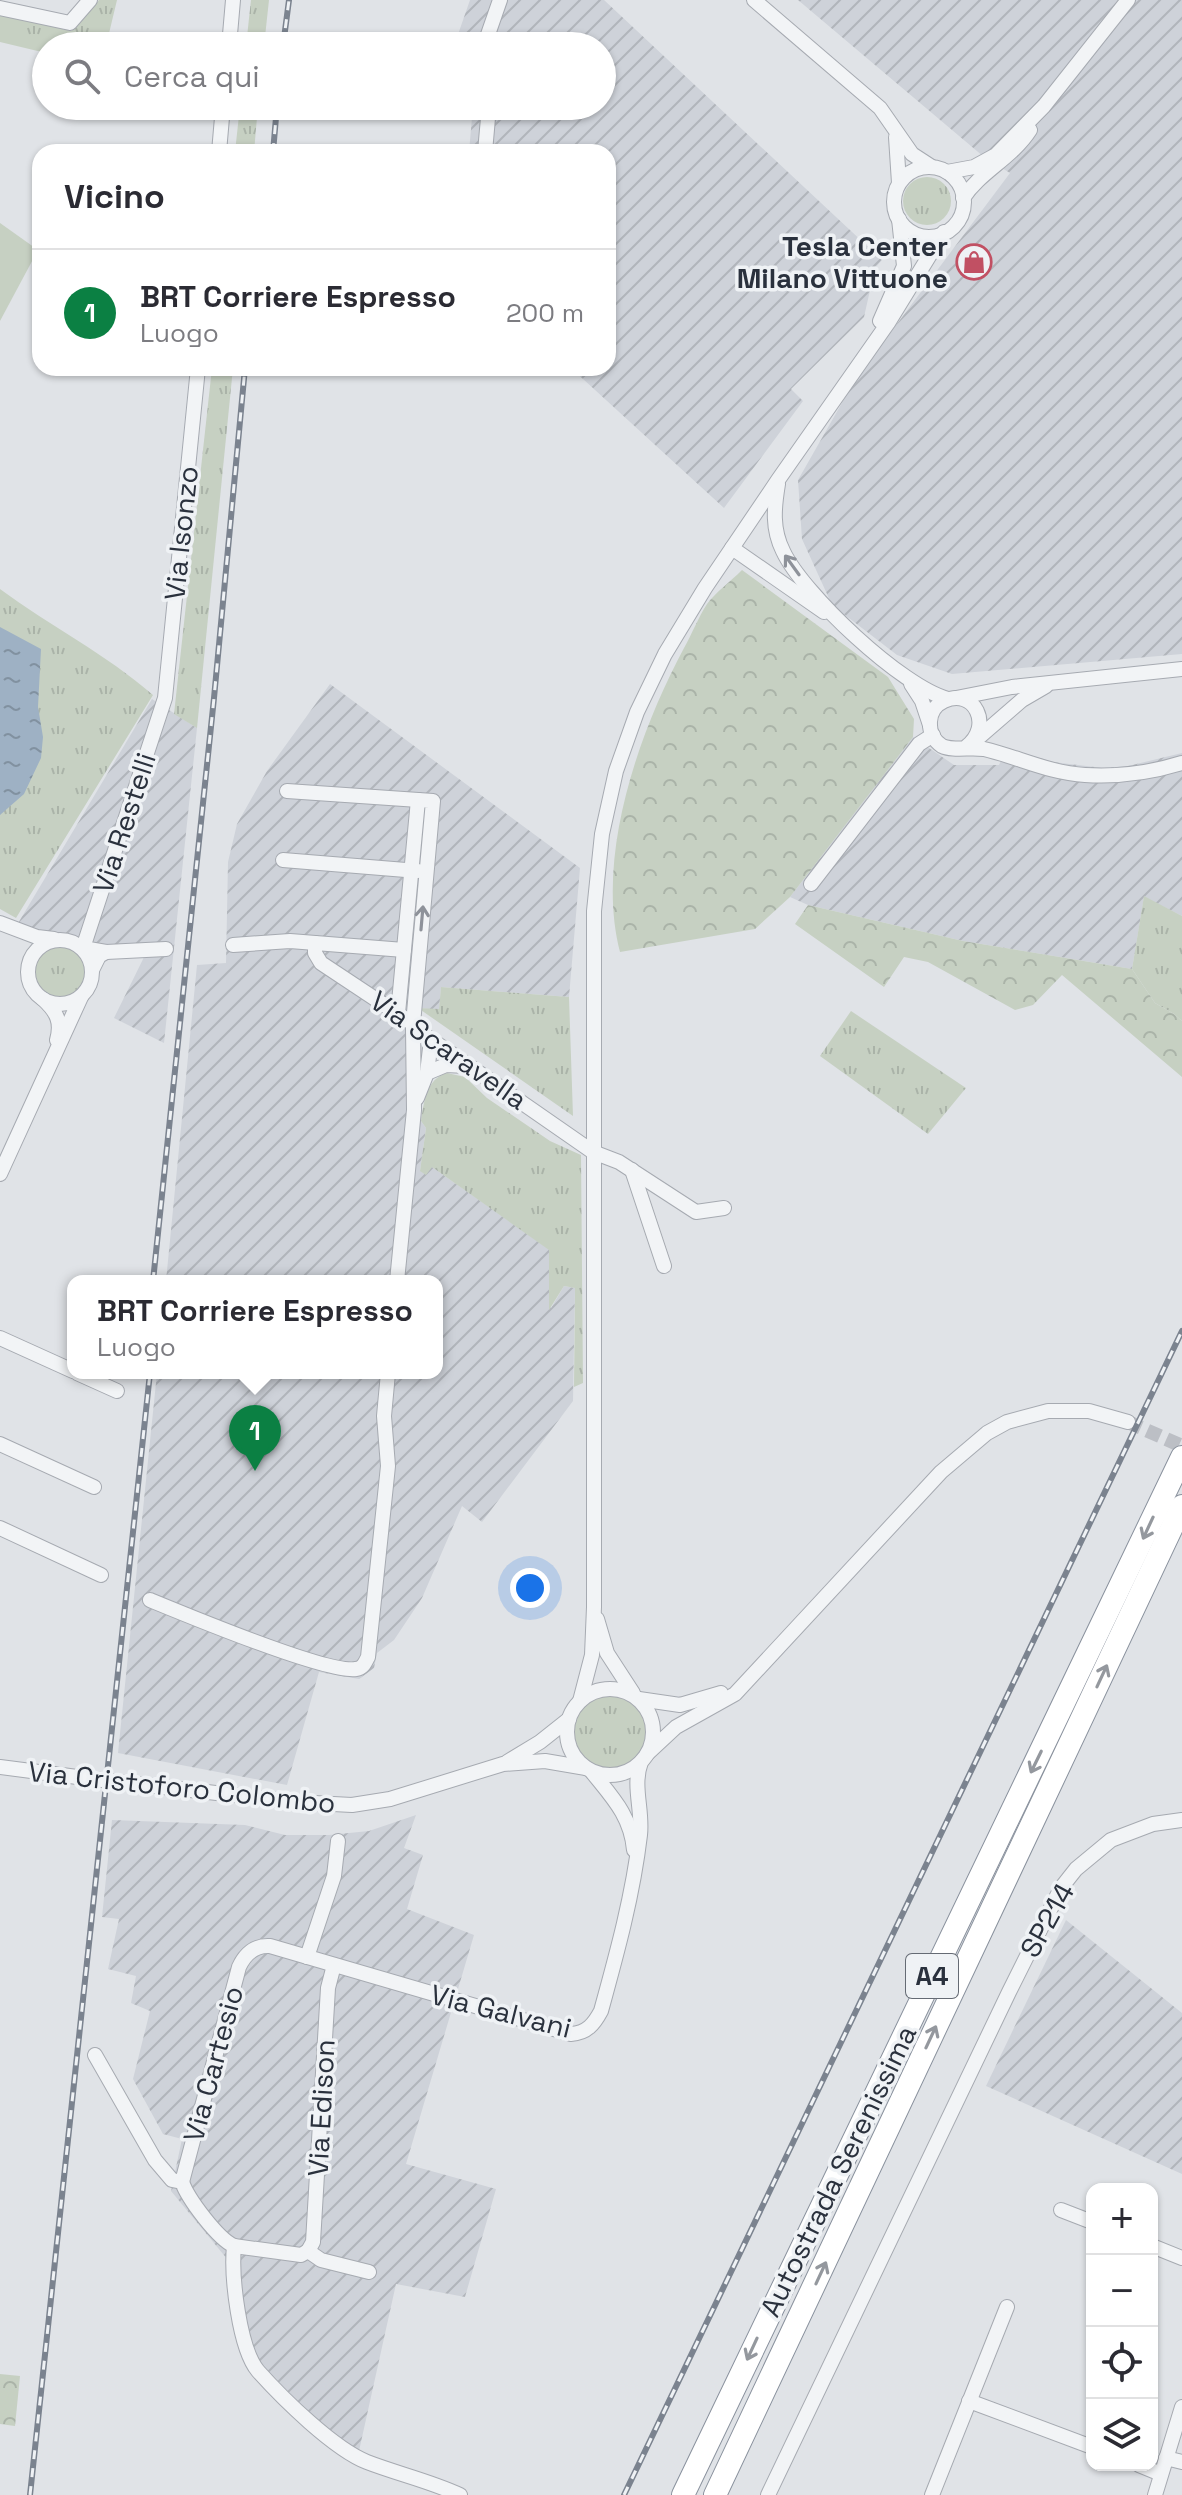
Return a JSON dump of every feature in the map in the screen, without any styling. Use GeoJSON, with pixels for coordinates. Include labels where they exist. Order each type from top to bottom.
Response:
{"type":"FeatureCollection","features":[{"type":"Feature","properties":{"kind":"highway","name":"Autostrada Serenissima"},"geometry":{"type":"LineString","coordinates":[[683,2495],[1182,1457]]}},
{"type":"Feature","properties":{"kind":"highway","name":"Autostrada Serenissima"},"geometry":{"type":"LineString","coordinates":[[715,2495],[1182,1506]]}},
{"type":"Feature","properties":{"kind":"street"},"geometry":{"type":"LineString","coordinates":[[0,8],[70,23],[90,0]]}},
{"type":"Feature","properties":{"kind":"street"},"geometry":{"type":"LineString","coordinates":[[230,32],[233,0]]}},
{"type":"Feature","properties":{"kind":"street"},"geometry":{"type":"LineString","coordinates":[[489,32],[500,0]]}},
{"type":"Feature","properties":{"kind":"street"},"geometry":{"type":"LineString","coordinates":[[498,32],[508,0]]}},
{"type":"Feature","properties":{"kind":"street"},"geometry":{"type":"LineString","coordinates":[[754,0],[880,108],[912,154],[932,167],[947,172],[963,171],[992,158],[1044,106],[1127,4]]}},
{"type":"Feature","properties":{"kind":"street"},"geometry":{"type":"LineString","coordinates":[[963,198],[977,180],[1018,147],[1044,106]]}},
{"type":"Feature","properties":{"kind":"street"},"geometry":{"type":"LineString","coordinates":[[220,144],[222,120]]}},
{"type":"Feature","properties":{"kind":"street"},"geometry":{"type":"LineString","coordinates":[[486,144],[488,120]]}},
{"type":"Feature","properties":{"kind":"street"},"geometry":{"type":"LineString","coordinates":[[846,384],[891,300],[904,266],[899,219],[894,203],[899,183],[899,157],[894,129]]}},
{"type":"Feature","properties":{"kind":"street"},"geometry":{"type":"LineString","coordinates":[[899,183],[914,170],[932,167]]}},
{"type":"Feature","properties":{"kind":"street"},"geometry":{"type":"LineString","coordinates":[[947,172],[959,184],[963,198],[962,212],[944,232],[888,323],[682,624],[653,678],[626,741],[609,802],[598,861],[594,911],[594,1607],[592,1655],[580,1701],[569,1719],[567,1732],[569,1746],[576,1758],[588,1769],[603,1775],[617,1775],[630,1770],[676,1727],[735,1694],[941,1472],[987,1433],[1007,1422],[1048,1411],[1089,1411],[1128,1422]]}},
{"type":"Feature","properties":{"kind":"street"},"geometry":{"type":"LineString","coordinates":[[899,219],[915,234],[931,236],[944,232]]}},
{"type":"Feature","properties":{"kind":"street","name":"Via Isonzo"},"geometry":{"type":"LineString","coordinates":[[165,698],[197,376]]}},
{"type":"Feature","properties":{"kind":"street"},"geometry":{"type":"LineString","coordinates":[[778,480],[773,515],[784,553],[806,585],[843,624]]}},
{"type":"Feature","properties":{"kind":"street"},"geometry":{"type":"LineString","coordinates":[[732,548],[843,624],[902,674],[931,693],[972,704],[980,718],[980,735],[997,751],[1037,766],[1083,775],[1132,774],[1182,763]]}},
{"type":"Feature","properties":{"kind":"street"},"geometry":{"type":"LineString","coordinates":[[811,884],[931,730],[934,709],[952,698],[998,689],[1182,669]]}},
{"type":"Feature","properties":{"kind":"street"},"geometry":{"type":"LineString","coordinates":[[902,674],[918,694],[931,730],[942,746],[950,749],[980,735],[1030,694],[1059,682]]}},
{"type":"Feature","properties":{"kind":"street","name":"Via Restelli"},"geometry":{"type":"LineString","coordinates":[[83,948],[165,698]]}},
{"type":"Feature","properties":{"kind":"street"},"geometry":{"type":"LineString","coordinates":[[980,735],[997,751]]}},
{"type":"Feature","properties":{"kind":"street"},"geometry":{"type":"LineString","coordinates":[[287,791],[433,801],[404,952],[398,1013]]}},
{"type":"Feature","properties":{"kind":"street"},"geometry":{"type":"LineString","coordinates":[[283,860],[418,871]]}},
{"type":"Feature","properties":{"kind":"street"},"geometry":{"type":"LineString","coordinates":[[398,1275],[414,1110],[413,1025],[419,956],[418,871]]}},
{"type":"Feature","properties":{"kind":"street"},"geometry":{"type":"LineString","coordinates":[[7,926],[37,937],[74,942],[90,957],[93,968]]}},
{"type":"Feature","properties":{"kind":"street"},"geometry":{"type":"LineString","coordinates":[[7,926],[28,946],[30,982],[57,1014],[59,1023],[52,1060]]}},
{"type":"Feature","properties":{"kind":"street"},"geometry":{"type":"LineString","coordinates":[[29,963],[40,946],[55,939]]}},
{"type":"Feature","properties":{"kind":"street"},"geometry":{"type":"LineString","coordinates":[[233,945],[290,941],[419,956]]}},
{"type":"Feature","properties":{"kind":"street","name":"Via Scaravella"},"geometry":{"type":"LineString","coordinates":[[315,943],[315,953],[321,963],[398,1013],[431,1040],[593,1152],[619,1162],[696,1212],[724,1208]]}},
{"type":"Feature","properties":{"kind":"street"},"geometry":{"type":"LineString","coordinates":[[83,948],[106,952],[166,949]]}},
{"type":"Feature","properties":{"kind":"street"},"geometry":{"type":"LineString","coordinates":[[0,1174],[81,997],[89,987],[93,968],[99,956],[106,952]]}},
{"type":"Feature","properties":{"kind":"street"},"geometry":{"type":"LineString","coordinates":[[42,998],[60,1004],[81,997]]}},
{"type":"Feature","properties":{"kind":"street"},"geometry":{"type":"LineString","coordinates":[[414,1110],[427,1073],[431,1040]]}},
{"type":"Feature","properties":{"kind":"street"},"geometry":{"type":"LineString","coordinates":[[427,1073],[446,1065],[468,1066]]}},
{"type":"Feature","properties":{"kind":"street"},"geometry":{"type":"LineString","coordinates":[[632,1170],[664,1266]]}},
{"type":"Feature","properties":{"kind":"street"},"geometry":{"type":"LineString","coordinates":[[0,1338],[67,1368]]}},
{"type":"Feature","properties":{"kind":"street"},"geometry":{"type":"LineString","coordinates":[[90,1379],[117,1391]]}},
{"type":"Feature","properties":{"kind":"street"},"geometry":{"type":"LineString","coordinates":[[150,1600],[313,1661],[350,1669],[365,1665],[388,1466],[384,1416],[387,1379]]}},
{"type":"Feature","properties":{"kind":"street"},"geometry":{"type":"LineString","coordinates":[[0,1444],[94,1487]]}},
{"type":"Feature","properties":{"kind":"street"},"geometry":{"type":"LineString","coordinates":[[0,1528],[101,1575]]}},
{"type":"Feature","properties":{"kind":"street"},"geometry":{"type":"LineString","coordinates":[[594,1607],[607,1653],[648,1711],[653,1725],[653,1740],[644,1758]]}},
{"type":"Feature","properties":{"kind":"street"},"geometry":{"type":"LineString","coordinates":[[580,1701],[606,1689],[680,1705],[697,1702],[744,1684]]}},
{"type":"Feature","properties":{"kind":"street","name":"Via Cristoforo Colombo"},"geometry":{"type":"LineString","coordinates":[[503,1764],[540,1742],[569,1719]]}},
{"type":"Feature","properties":{"kind":"street","name":"Via Galvani"},"geometry":{"type":"LineString","coordinates":[[253,1950],[270,1946],[571,2034],[585,2031],[601,2011],[621,1941],[641,1830],[637,1777],[644,1758]]}},
{"type":"Feature","properties":{"kind":"street","name":"Via Cristoforo Colombo"},"geometry":{"type":"LineString","coordinates":[[0,1767],[295,1802],[352,1805],[390,1799],[503,1764],[545,1761],[588,1769]]}},
{"type":"Feature","properties":{"kind":"street","name":"Via Galvani"},"geometry":{"type":"LineString","coordinates":[[588,1769],[624,1812],[633,1844],[635,1871]]}},
{"type":"Feature","properties":{"kind":"street","name":"SP214"},"geometry":{"type":"LineString","coordinates":[[768,2495],[1049,1909],[1076,1869],[1111,1840],[1132,1830],[1182,1820]]}},
{"type":"Feature","properties":{"kind":"street"},"geometry":{"type":"LineString","coordinates":[[307,1957],[334,1876],[338,1841]]}},
{"type":"Feature","properties":{"kind":"street","name":"Via Cartesio"},"geometry":{"type":"LineString","coordinates":[[182,2182],[239,1967],[253,1950]]}},
{"type":"Feature","properties":{"kind":"street","name":"Via Edison"},"geometry":{"type":"LineString","coordinates":[[308,2251],[313,2242],[328,1988],[334,1965]]}},
{"type":"Feature","properties":{"kind":"street"},"geometry":{"type":"LineString","coordinates":[[95,2055],[155,2160],[172,2180],[182,2182],[185,2192],[221,2237],[234,2246],[301,2255],[308,2251],[321,2260],[369,2272]]}},
{"type":"Feature","properties":{"kind":"street"},"geometry":{"type":"LineString","coordinates":[[1061,2210],[1086,2220]]}},
{"type":"Feature","properties":{"kind":"street"},"geometry":{"type":"LineString","coordinates":[[234,2246],[234,2271],[244,2341],[253,2365],[264,2378],[346,2451],[366,2461],[431,2481],[460,2495]]}},
{"type":"Feature","properties":{"kind":"street"},"geometry":{"type":"LineString","coordinates":[[1158,2248],[1182,2258]]}},
{"type":"Feature","properties":{"kind":"street"},"geometry":{"type":"LineString","coordinates":[[932,2495],[1007,2307]]}},
{"type":"Feature","properties":{"kind":"street"},"geometry":{"type":"LineString","coordinates":[[969,2401],[1086,2445]]}},
{"type":"Feature","properties":{"kind":"street"},"geometry":{"type":"LineString","coordinates":[[1155,2495],[1182,2407]]}},
{"type":"Feature","properties":{"kind":"street"},"geometry":{"type":"LineString","coordinates":[[1166,2458],[1182,2462]]}},
{"type":"Feature","properties":{"kind":"street"},"geometry":{"type":"LineString","coordinates":[[1154,2471],[1161,2474]]}},
{"type":"Feature","properties":{"kind":"shaded area"},"geometry":{"type":"Polygon","coordinates":[[[470,0],[604,0],[882,260],[875,268],[864,317],[791,389],[803,401],[724,508],[580,376],[616,376],[616,144],[470,144],[472,120],[616,120],[616,32],[459,32],[470,0]]]}},
{"type":"Feature","properties":{"kind":"shaded area"},"geometry":{"type":"Polygon","coordinates":[[[798,0],[1182,0],[1182,654],[952,674],[897,655],[832,605],[802,539],[798,480],[855,380],[1010,173],[984,157],[798,0]]]}},
{"type":"Feature","properties":{"kind":"shaded area"},"geometry":{"type":"Polygon","coordinates":[[[330,684],[580,868],[569,997],[441,987],[439,1010],[419,1008],[419,1020],[427,1029],[421,1121],[426,1128],[420,1171],[432,1167],[550,1250],[551,1308],[564,1286],[575,1288],[573,1401],[482,1522],[462,1506],[422,1598],[394,1640],[377,1653],[374,1668],[359,1679],[319,1672],[287,1785],[118,1753],[156,1379],[443,1379],[443,1275],[167,1275],[197,965],[226,963],[228,862],[237,824],[267,771],[330,684]]]}},
{"type":"Feature","properties":{"kind":"shaded area"},"geometry":{"type":"Polygon","coordinates":[[[152,699],[197,728],[164,1043],[114,1018],[149,947],[88,945],[76,936],[40,932],[17,925],[152,699]]]}},
{"type":"Feature","properties":{"kind":"shaded area"},"geometry":{"type":"Polygon","coordinates":[[[913,737],[954,765],[999,765],[1007,748],[1053,762],[1103,768],[1128,766],[1182,753],[1182,916],[1144,897],[1132,969],[963,941],[808,905],[790,897],[913,737]]]}},
{"type":"Feature","properties":{"kind":"shaded area"},"geometry":{"type":"Polygon","coordinates":[[[416,1815],[404,1848],[423,1855],[407,1909],[474,1935],[406,2164],[496,2189],[465,2297],[396,2284],[359,2451],[351,2450],[280,2390],[250,2354],[237,2271],[171,2191],[182,2139],[163,2134],[133,2079],[150,2011],[131,2003],[136,1976],[108,1969],[119,1919],[102,1917],[112,1820],[245,1825],[285,1835],[329,1835],[369,1831],[416,1815]]]}},
{"type":"Feature","properties":{"kind":"shaded area"},"geometry":{"type":"Polygon","coordinates":[[[1066,1920],[1182,2013],[1182,2174],[986,2086],[1066,1920]]]}},
{"type":"Feature","properties":{"kind":"green space"},"geometry":{"type":"Polygon","coordinates":[[[99,0],[117,0],[109,32],[32,32],[32,50],[0,42],[0,14],[71,31],[99,0]]]}},
{"type":"Feature","properties":{"kind":"green space"},"geometry":{"type":"Polygon","coordinates":[[[251,0],[269,0],[266,32],[248,32],[251,0]]]}},
{"type":"Feature","properties":{"kind":"green space"},"geometry":{"type":"Polygon","coordinates":[[[238,120],[257,120],[255,144],[236,144],[238,120]]]}},
{"type":"Feature","properties":{"kind":"green space"},"geometry":{"type":"Polygon","coordinates":[[[927,177],[944,184],[951,201],[944,218],[927,225],[910,218],[903,201],[910,184],[927,177]]]}},
{"type":"Feature","properties":{"kind":"green space"},"geometry":{"type":"Polygon","coordinates":[[[0,223],[32,246],[32,261],[0,321],[0,223]]]}},
{"type":"Feature","properties":{"kind":"green space"},"geometry":{"type":"Polygon","coordinates":[[[211,376],[232,376],[197,728],[174,714],[211,376]]]}},
{"type":"Feature","properties":{"kind":"green space"},"geometry":{"type":"Polygon","coordinates":[[[742,570],[888,677],[914,719],[913,737],[790,897],[755,929],[620,952],[614,915],[613,876],[617,836],[637,756],[667,681],[704,609],[742,570]]]}},
{"type":"Feature","properties":{"kind":"green space"},"geometry":{"type":"Polygon","coordinates":[[[0,589],[116,666],[153,695],[16,918],[0,909],[0,589]]]}},
{"type":"Feature","properties":{"kind":"green space"},"geometry":{"type":"Polygon","coordinates":[[[1144,896],[1182,916],[1182,1021],[1155,1003],[1132,969],[1144,896]]]}},
{"type":"Feature","properties":{"kind":"green space"},"geometry":{"type":"Polygon","coordinates":[[[808,905],[963,941],[1132,969],[1155,1003],[1182,1021],[1182,1077],[1062,975],[1033,1005],[1015,1010],[928,962],[904,957],[884,987],[795,924],[808,905]]]}},
{"type":"Feature","properties":{"kind":"green space"},"geometry":{"type":"Polygon","coordinates":[[[60,946],[78,954],[86,972],[78,990],[60,998],[42,990],[34,972],[42,954],[60,946]]]}},
{"type":"Feature","properties":{"kind":"green space"},"geometry":{"type":"Polygon","coordinates":[[[441,987],[569,997],[573,1116],[418,1008],[439,1009],[441,987]]]}},
{"type":"Feature","properties":{"kind":"green space"},"geometry":{"type":"Polygon","coordinates":[[[851,1011],[966,1088],[928,1134],[820,1056],[851,1011]]]}},
{"type":"Feature","properties":{"kind":"green space"},"geometry":{"type":"Polygon","coordinates":[[[447,1073],[465,1077],[487,1098],[550,1141],[581,1155],[583,1383],[574,1387],[575,1288],[564,1286],[549,1310],[549,1250],[432,1167],[426,1175],[420,1171],[426,1128],[421,1121],[425,1099],[434,1080],[447,1073]]]}},
{"type":"Feature","properties":{"kind":"green space"},"geometry":{"type":"Polygon","coordinates":[[[610,1696],[624,1699],[636,1707],[644,1719],[647,1733],[644,1747],[636,1759],[624,1767],[610,1770],[596,1767],[584,1759],[576,1747],[573,1733],[576,1719],[584,1707],[596,1699],[610,1696]]]}},
{"type":"Feature","properties":{"kind":"green space"},"geometry":{"type":"Polygon","coordinates":[[[0,2374],[20,2376],[15,2426],[0,2424],[0,2374]]]}},
{"type":"Feature","properties":{"kind":"water"},"geometry":{"type":"Polygon","coordinates":[[[0,627],[41,649],[38,707],[43,737],[41,758],[24,794],[0,815],[0,627]]]}},
{"type":"Feature","properties":{"kind":"tunnel"},"geometry":{"type":"LineString","coordinates":[[1128,1422],[1182,1446]]}},
{"type":"Feature","properties":{"kind":"railway"},"geometry":{"type":"LineString","coordinates":[[285,32],[289,0]]}},
{"type":"Feature","properties":{"kind":"railway"},"geometry":{"type":"LineString","coordinates":[[274,144],[276,120]]}},
{"type":"Feature","properties":{"kind":"railway"},"geometry":{"type":"LineString","coordinates":[[154,1275],[244,376]]}},
{"type":"Feature","properties":{"kind":"railway"},"geometry":{"type":"LineString","coordinates":[[624,2495],[1182,1331]]}},
{"type":"Feature","properties":{"kind":"railway"},"geometry":{"type":"LineString","coordinates":[[30,2495],[149,1379]]}},
{"type":"Feature","properties":{"kind":"place","name":"Tesla Center Milano Vittuone"},"geometry":{"type":"Point","coordinates":[974,262]}},
{"type":"Feature","properties":{"kind":"place","name":"BRT Corriere Espresso"},"geometry":{"type":"Point","coordinates":[255,1471]}}]}
